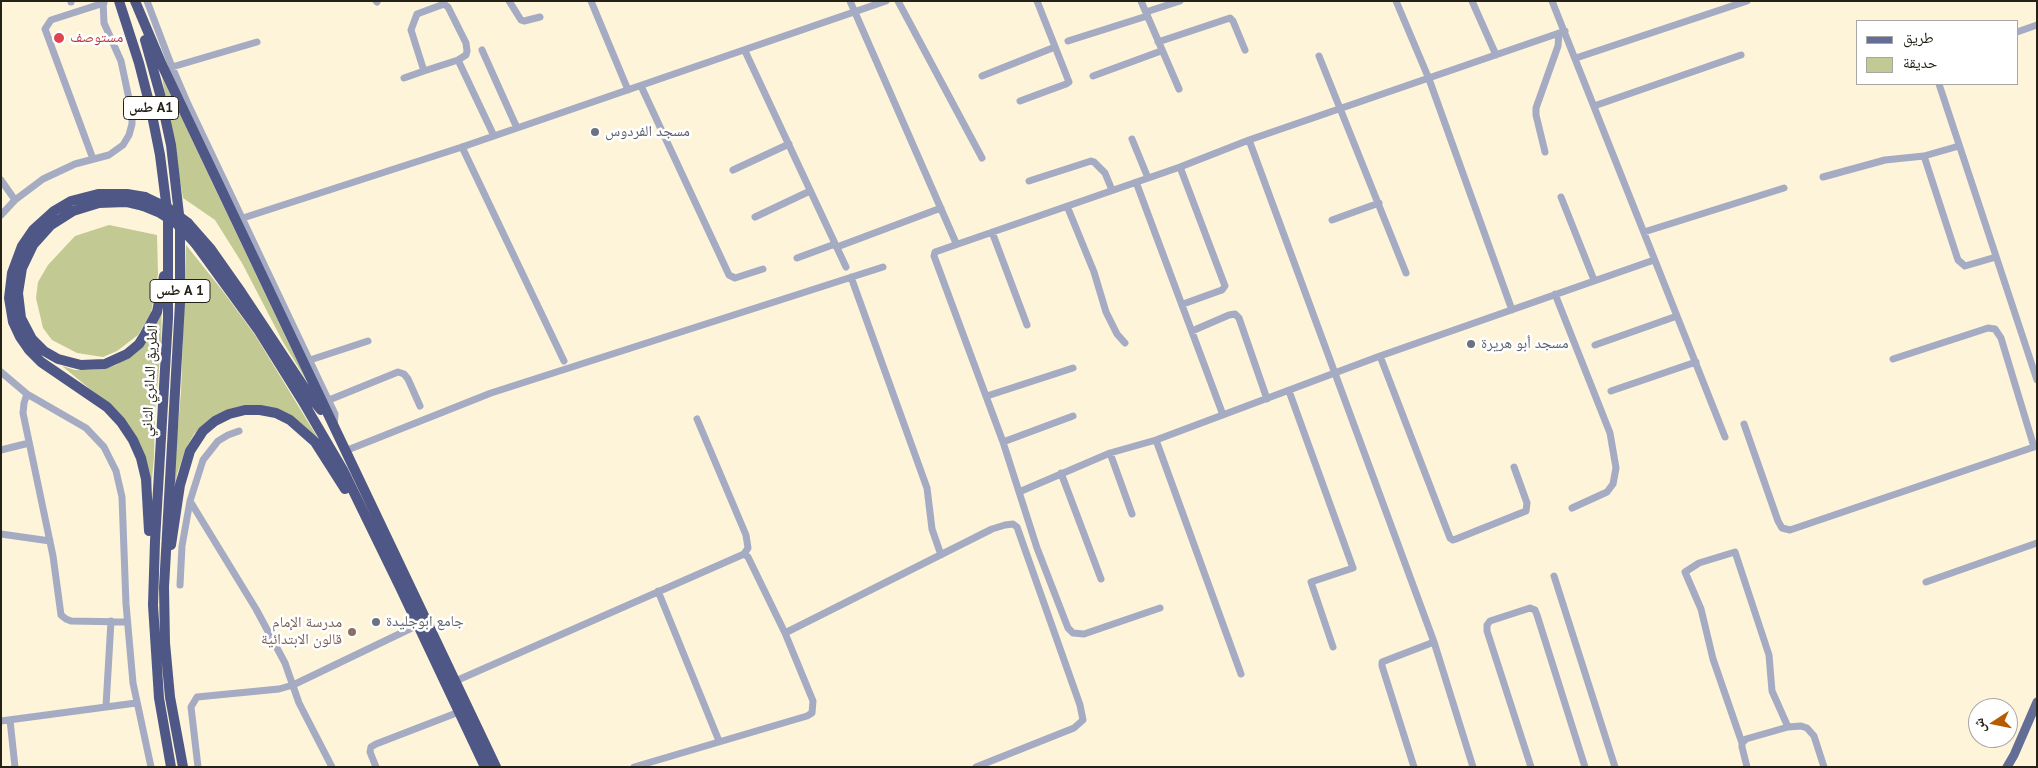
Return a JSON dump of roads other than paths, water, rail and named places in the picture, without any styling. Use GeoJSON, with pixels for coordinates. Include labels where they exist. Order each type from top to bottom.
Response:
{"type":"FeatureCollection","features":[{"type":"Feature","properties":{"kind":"highway","name":"الطريق الدائري الثاني"},"geometry":{"type":"LineString","coordinates":[[118,1],[139,62],[151,110],[164,177],[168,218],[168,318],[156,667],[161,716],[171,767]]}},
{"type":"Feature","properties":{"kind":"highway","name":"الطريق الدائري الثاني"},"geometry":{"type":"LineString","coordinates":[[133,1],[166,119],[175,171],[180,224],[180,303],[158,585],[170,697],[183,767]]}},
{"type":"Feature","properties":{"kind":"highway"},"geometry":{"type":"LineString","coordinates":[[133,1],[345,451],[451,683],[459,712],[486,767]]}},
{"type":"Feature","properties":{"kind":"highway"},"geometry":{"type":"LineString","coordinates":[[158,585],[149,556],[146,479],[135,444],[121,422],[107,408],[41,362],[29,350],[13,322],[9,298],[12,272],[22,246],[40,223],[54,211],[71,202],[98,194],[127,194],[144,202],[183,229],[259,331],[343,470],[418,625],[496,767]]}},
{"type":"Feature","properties":{"kind":"highway"},"geometry":{"type":"LineString","coordinates":[[169,238],[162,294],[157,312],[139,344],[127,354],[105,364],[81,366],[58,359],[44,351],[32,339],[21,318],[18,293],[22,268],[38,238],[58,220],[73,211],[90,205],[144,202],[168,208],[188,223],[210,248],[312,398],[328,415]]}},
{"type":"Feature","properties":{"kind":"highway"},"geometry":{"type":"LineString","coordinates":[[158,585],[170,560],[180,485],[190,451],[198,437],[209,426],[222,417],[237,412],[252,410],[276,414],[290,420],[309,436],[325,455],[368,531],[380,544]]}},
{"type":"Feature","properties":{"kind":"main road"},"geometry":{"type":"LineString","coordinates":[[2007,767],[2014,756],[2037,702]]}},
{"type":"Feature","properties":{"kind":"street"},"geometry":{"type":"LineString","coordinates":[[147,1],[172,67],[336,414],[334,428]]}},
{"type":"Feature","properties":{"kind":"street"},"geometry":{"type":"LineString","coordinates":[[509,1],[514,13],[521,20],[540,17]]}},
{"type":"Feature","properties":{"kind":"street"},"geometry":{"type":"LineString","coordinates":[[591,1],[628,90]]}},
{"type":"Feature","properties":{"kind":"street"},"geometry":{"type":"LineString","coordinates":[[850,1],[956,243]]}},
{"type":"Feature","properties":{"kind":"street"},"geometry":{"type":"LineString","coordinates":[[243,218],[462,147],[886,1]]}},
{"type":"Feature","properties":{"kind":"street"},"geometry":{"type":"LineString","coordinates":[[898,1],[982,158]]}},
{"type":"Feature","properties":{"kind":"street"},"geometry":{"type":"LineString","coordinates":[[1020,101],[1069,82],[1037,1]]}},
{"type":"Feature","properties":{"kind":"street"},"geometry":{"type":"LineString","coordinates":[[1141,1],[1179,89]]}},
{"type":"Feature","properties":{"kind":"street"},"geometry":{"type":"LineString","coordinates":[[1068,41],[1180,1]]}},
{"type":"Feature","properties":{"kind":"street"},"geometry":{"type":"LineString","coordinates":[[1396,1],[1429,79],[1512,310]]}},
{"type":"Feature","properties":{"kind":"street"},"geometry":{"type":"LineString","coordinates":[[1472,1],[1496,56]]}},
{"type":"Feature","properties":{"kind":"street"},"geometry":{"type":"LineString","coordinates":[[1552,1],[1562,32],[1576,58],[1725,437]]}},
{"type":"Feature","properties":{"kind":"street"},"geometry":{"type":"LineString","coordinates":[[1576,58],[1747,1]]}},
{"type":"Feature","properties":{"kind":"street"},"geometry":{"type":"LineString","coordinates":[[2,214],[33,185],[53,173],[75,164],[93,160],[109,155],[123,145],[129,135],[132,118],[121,61],[104,23],[104,2],[51,20],[45,29],[93,160]]}},
{"type":"Feature","properties":{"kind":"street"},"geometry":{"type":"LineString","coordinates":[[404,78],[458,60],[466,55],[466,44],[448,7],[441,4],[417,14],[411,30],[424,71]]}},
{"type":"Feature","properties":{"kind":"street"},"geometry":{"type":"LineString","coordinates":[[1158,42],[1230,18],[1234,21],[1245,50]]}},
{"type":"Feature","properties":{"kind":"street"},"geometry":{"type":"LineString","coordinates":[[2018,32],[2037,25]]}},
{"type":"Feature","properties":{"kind":"street"},"geometry":{"type":"LineString","coordinates":[[1160,608],[1084,634],[1073,634],[1068,628],[1038,548],[987,396],[934,256],[939,249],[1180,167],[1248,140],[1562,32]]}},
{"type":"Feature","properties":{"kind":"street"},"geometry":{"type":"LineString","coordinates":[[1545,152],[1536,108],[1562,32]]}},
{"type":"Feature","properties":{"kind":"street"},"geometry":{"type":"LineString","coordinates":[[172,67],[257,42]]}},
{"type":"Feature","properties":{"kind":"street"},"geometry":{"type":"LineString","coordinates":[[982,76],[1055,47]]}},
{"type":"Feature","properties":{"kind":"street"},"geometry":{"type":"LineString","coordinates":[[482,50],[518,128]]}},
{"type":"Feature","properties":{"kind":"street"},"geometry":{"type":"LineString","coordinates":[[745,51],[846,267]]}},
{"type":"Feature","properties":{"kind":"street"},"geometry":{"type":"LineString","coordinates":[[1092,76],[1161,51]]}},
{"type":"Feature","properties":{"kind":"street"},"geometry":{"type":"LineString","coordinates":[[1594,106],[1741,55]]}},
{"type":"Feature","properties":{"kind":"street"},"geometry":{"type":"LineString","coordinates":[[1319,56],[1342,109],[1406,273]]}},
{"type":"Feature","properties":{"kind":"street"},"geometry":{"type":"LineString","coordinates":[[458,60],[494,136]]}},
{"type":"Feature","properties":{"kind":"street"},"geometry":{"type":"LineString","coordinates":[[1939,85],[2037,380]]}},
{"type":"Feature","properties":{"kind":"street"},"geometry":{"type":"LineString","coordinates":[[641,86],[729,275],[735,278],[763,269]]}},
{"type":"Feature","properties":{"kind":"street"},"geometry":{"type":"LineString","coordinates":[[1132,139],[1148,178]]}},
{"type":"Feature","properties":{"kind":"street"},"geometry":{"type":"LineString","coordinates":[[1248,140],[1434,642],[1473,767]]}},
{"type":"Feature","properties":{"kind":"street"},"geometry":{"type":"LineString","coordinates":[[733,170],[789,144]]}},
{"type":"Feature","properties":{"kind":"street"},"geometry":{"type":"LineString","coordinates":[[1823,177],[1885,160],[1924,156],[1960,146]]}},
{"type":"Feature","properties":{"kind":"street"},"geometry":{"type":"LineString","coordinates":[[462,147],[564,361]]}},
{"type":"Feature","properties":{"kind":"street"},"geometry":{"type":"LineString","coordinates":[[1924,156],[1958,260],[1965,266],[1996,257]]}},
{"type":"Feature","properties":{"kind":"street"},"geometry":{"type":"LineString","coordinates":[[1029,181],[1090,161],[1094,162],[1105,172],[1112,190]]}},
{"type":"Feature","properties":{"kind":"street"},"geometry":{"type":"LineString","coordinates":[[1180,167],[1225,286],[1222,290],[1183,304]]}},
{"type":"Feature","properties":{"kind":"street"},"geometry":{"type":"LineString","coordinates":[[1,180],[15,200]]}},
{"type":"Feature","properties":{"kind":"street"},"geometry":{"type":"LineString","coordinates":[[1136,182],[1183,304],[1223,416]]}},
{"type":"Feature","properties":{"kind":"street"},"geometry":{"type":"LineString","coordinates":[[1644,232],[1784,188]]}},
{"type":"Feature","properties":{"kind":"street"},"geometry":{"type":"LineString","coordinates":[[756,217],[810,191]]}},
{"type":"Feature","properties":{"kind":"street"},"geometry":{"type":"LineString","coordinates":[[1562,197],[1594,280]]}},
{"type":"Feature","properties":{"kind":"street"},"geometry":{"type":"LineString","coordinates":[[1332,220],[1379,203]]}},
{"type":"Feature","properties":{"kind":"street"},"geometry":{"type":"LineString","coordinates":[[1066,206],[1094,272],[1110,322],[1125,342]]}},
{"type":"Feature","properties":{"kind":"street"},"geometry":{"type":"LineString","coordinates":[[796,258],[836,246],[941,208]]}},
{"type":"Feature","properties":{"kind":"street"},"geometry":{"type":"LineString","coordinates":[[992,232],[1027,325]]}},
{"type":"Feature","properties":{"kind":"street"},"geometry":{"type":"LineString","coordinates":[[1019,492],[1110,453],[1156,440],[1380,356],[1654,260]]}},
{"type":"Feature","properties":{"kind":"street"},"geometry":{"type":"LineString","coordinates":[[345,451],[491,392],[883,267]]}},
{"type":"Feature","properties":{"kind":"street"},"geometry":{"type":"LineString","coordinates":[[851,277],[927,488],[932,529],[941,555]]}},
{"type":"Feature","properties":{"kind":"street"},"geometry":{"type":"LineString","coordinates":[[1555,294],[1610,433],[1616,468],[1613,484],[1607,492],[1572,508]]}},
{"type":"Feature","properties":{"kind":"street"},"geometry":{"type":"LineString","coordinates":[[1192,331],[1229,314],[1235,314],[1239,318],[1267,399]]}},
{"type":"Feature","properties":{"kind":"street"},"geometry":{"type":"LineString","coordinates":[[1595,346],[1677,316]]}},
{"type":"Feature","properties":{"kind":"street"},"geometry":{"type":"LineString","coordinates":[[1744,424],[1778,521],[1782,528],[1790,530],[2035,446],[2000,338],[1995,328],[1988,328],[1892,359]]}},
{"type":"Feature","properties":{"kind":"street"},"geometry":{"type":"LineString","coordinates":[[310,360],[368,341]]}},
{"type":"Feature","properties":{"kind":"street"},"geometry":{"type":"LineString","coordinates":[[1380,356],[1450,538],[1453,540],[1526,511],[1526,503],[1514,467]]}},
{"type":"Feature","properties":{"kind":"street"},"geometry":{"type":"LineString","coordinates":[[1611,391],[1696,362]]}},
{"type":"Feature","properties":{"kind":"street"},"geometry":{"type":"LineString","coordinates":[[987,396],[1073,368]]}},
{"type":"Feature","properties":{"kind":"street"},"geometry":{"type":"LineString","coordinates":[[1,372],[28,394],[86,428],[98,440],[113,463],[119,479],[122,497],[127,622],[136,703],[151,767]]}},
{"type":"Feature","properties":{"kind":"street"},"geometry":{"type":"LineString","coordinates":[[329,400],[398,372],[404,374],[408,379],[420,406]]}},
{"type":"Feature","properties":{"kind":"street"},"geometry":{"type":"LineString","coordinates":[[1289,391],[1352,568],[1311,582],[1333,647]]}},
{"type":"Feature","properties":{"kind":"street"},"geometry":{"type":"LineString","coordinates":[[28,394],[24,403],[23,413],[50,541],[61,615],[68,620],[127,622]]}},
{"type":"Feature","properties":{"kind":"street"},"geometry":{"type":"LineString","coordinates":[[1003,442],[1073,416]]}},
{"type":"Feature","properties":{"kind":"street"},"geometry":{"type":"LineString","coordinates":[[451,683],[744,554],[748,548],[746,535],[697,419]]}},
{"type":"Feature","properties":{"kind":"street"},"geometry":{"type":"LineString","coordinates":[[180,585],[182,546],[190,501],[203,460],[218,441],[239,431]]}},
{"type":"Feature","properties":{"kind":"street"},"geometry":{"type":"LineString","coordinates":[[1156,440],[1241,674]]}},
{"type":"Feature","properties":{"kind":"street"},"geometry":{"type":"LineString","coordinates":[[1,450],[29,442]]}},
{"type":"Feature","properties":{"kind":"street"},"geometry":{"type":"LineString","coordinates":[[1110,453],[1132,514]]}},
{"type":"Feature","properties":{"kind":"street"},"geometry":{"type":"LineString","coordinates":[[1061,473],[1101,579]]}},
{"type":"Feature","properties":{"kind":"street"},"geometry":{"type":"LineString","coordinates":[[190,501],[256,610],[285,663],[299,702],[332,767]]}},
{"type":"Feature","properties":{"kind":"street"},"geometry":{"type":"LineString","coordinates":[[785,633],[992,529],[1013,524],[1017,527],[1083,714],[1082,720],[1074,728],[976,767]]}},
{"type":"Feature","properties":{"kind":"street"},"geometry":{"type":"LineString","coordinates":[[1,534],[50,541]]}},
{"type":"Feature","properties":{"kind":"street"},"geometry":{"type":"LineString","coordinates":[[1926,582],[2037,543]]}},
{"type":"Feature","properties":{"kind":"street"},"geometry":{"type":"LineString","coordinates":[[1747,767],[1742,743],[1714,659],[1701,609],[1685,572],[1699,563],[1735,552],[1769,655],[1772,691],[1788,727]]}},
{"type":"Feature","properties":{"kind":"street"},"geometry":{"type":"LineString","coordinates":[[634,767],[812,713],[813,701],[785,633],[748,557],[744,554]]}},
{"type":"Feature","properties":{"kind":"street"},"geometry":{"type":"LineString","coordinates":[[1554,576],[1615,767]]}},
{"type":"Feature","properties":{"kind":"street"},"geometry":{"type":"LineString","coordinates":[[658,591],[719,741]]}},
{"type":"Feature","properties":{"kind":"street"},"geometry":{"type":"LineString","coordinates":[[1531,767],[1487,631],[1487,625],[1490,621],[1530,608],[1535,610],[1537,614],[1586,767]]}},
{"type":"Feature","properties":{"kind":"street"},"geometry":{"type":"LineString","coordinates":[[106,706],[111,622]]}},
{"type":"Feature","properties":{"kind":"street"},"geometry":{"type":"LineString","coordinates":[[198,767],[191,707],[197,697],[279,689],[293,685],[418,625]]}},
{"type":"Feature","properties":{"kind":"street"},"geometry":{"type":"LineString","coordinates":[[1414,767],[1382,662],[1434,642]]}},
{"type":"Feature","properties":{"kind":"street"},"geometry":{"type":"LineString","coordinates":[[1,721],[136,703]]}},
{"type":"Feature","properties":{"kind":"street"},"geometry":{"type":"LineString","coordinates":[[376,767],[370,752],[371,747],[459,712]]}},
{"type":"Feature","properties":{"kind":"street"},"geometry":{"type":"LineString","coordinates":[[10,720],[15,767]]}},
{"type":"Feature","properties":{"kind":"street"},"geometry":{"type":"LineString","coordinates":[[1742,743],[1746,739],[1788,727],[1801,726],[1811,731],[1814,736],[1824,767]]}},
{"type":"Feature","properties":{"kind":"place","name":"مستوصف"},"geometry":{"type":"Point","coordinates":[59,38]}},
{"type":"Feature","properties":{"kind":"place","name":"مسجد الفردوس"},"geometry":{"type":"Point","coordinates":[595,132]}},
{"type":"Feature","properties":{"kind":"place","name":"مسجد أبو هريرة"},"geometry":{"type":"Point","coordinates":[1471,344]}},
{"type":"Feature","properties":{"kind":"place","name":"جامع ابوجليدة"},"geometry":{"type":"Point","coordinates":[376,622]}},
{"type":"Feature","properties":{"kind":"place","name":"مدرسة الإمام قالون الابتدائية"},"geometry":{"type":"Point","coordinates":[352,632]}}]}
